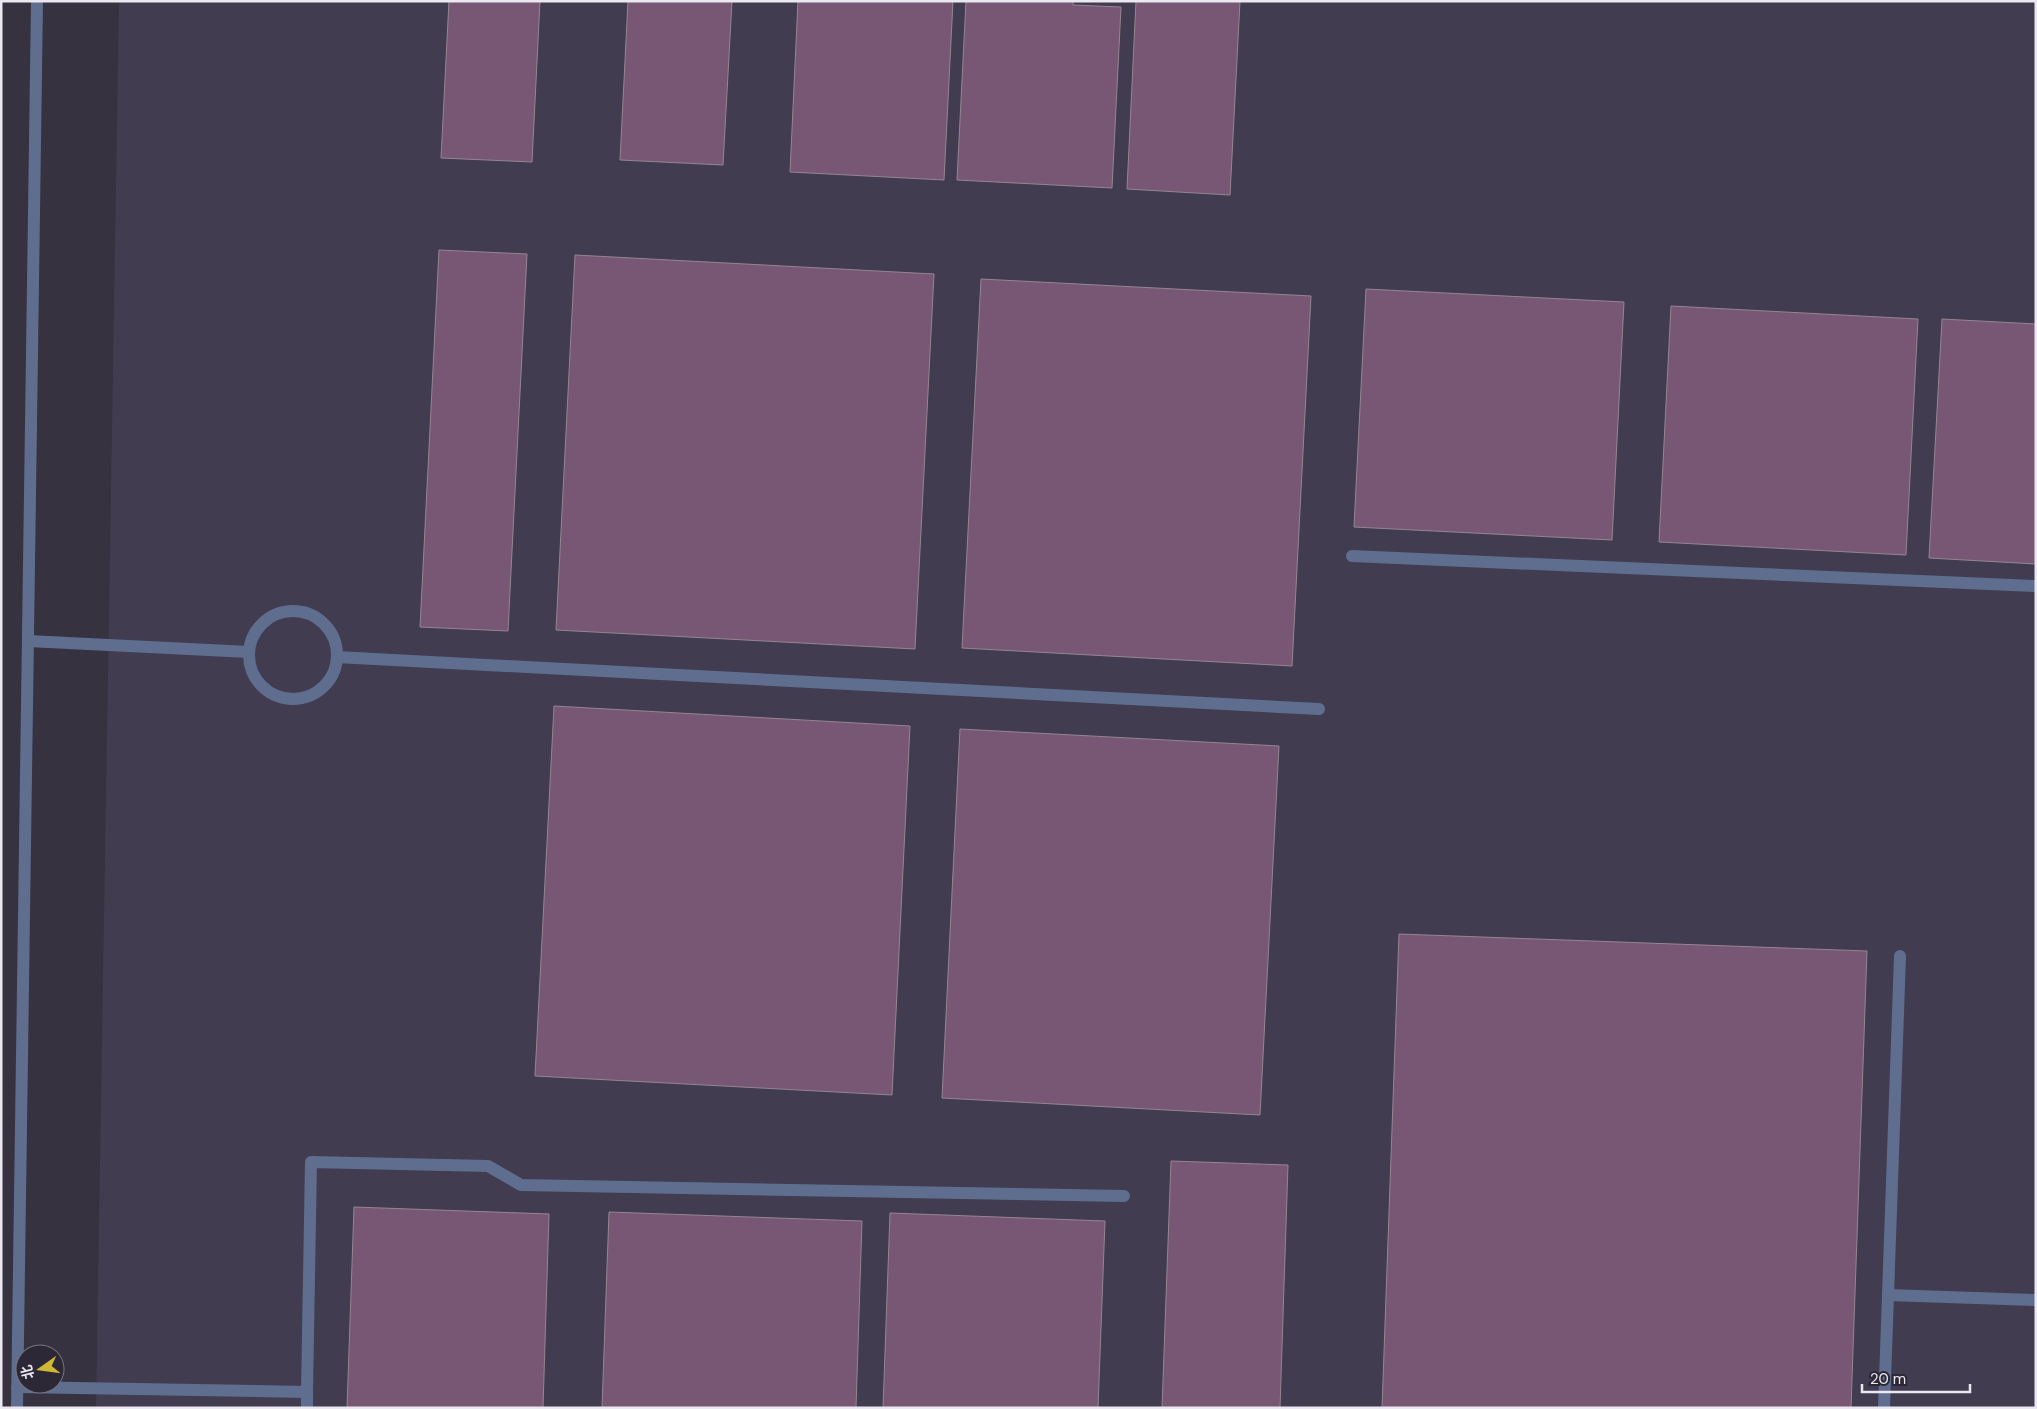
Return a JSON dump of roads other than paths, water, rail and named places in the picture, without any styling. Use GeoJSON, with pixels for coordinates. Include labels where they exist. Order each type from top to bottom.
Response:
{"type":"FeatureCollection","features":[{"type":"Feature","properties":{"kind":"street"},"geometry":{"type":"LineString","coordinates":[[18,1344],[37,1]]}},
{"type":"Feature","properties":{"kind":"street"},"geometry":{"type":"LineString","coordinates":[[1352,556],[2036,586]]}},
{"type":"Feature","properties":{"kind":"street"},"geometry":{"type":"LineString","coordinates":[[289,611],[304,612],[318,619],[329,630],[335,644],[336,657],[332,675],[323,688],[310,696],[295,700],[280,697],[266,691],[256,680],[250,666],[249,652],[253,636],[261,624],[274,615],[289,611]]}},
{"type":"Feature","properties":{"kind":"street"},"geometry":{"type":"LineString","coordinates":[[28,641],[249,652]]}},
{"type":"Feature","properties":{"kind":"street"},"geometry":{"type":"LineString","coordinates":[[336,657],[1318,709]]}},
{"type":"Feature","properties":{"kind":"street"},"geometry":{"type":"LineString","coordinates":[[1884,1408],[1900,956]]}},
{"type":"Feature","properties":{"kind":"street"},"geometry":{"type":"LineString","coordinates":[[307,1408],[311,1162],[488,1166],[520,1185],[1124,1196]]}},
{"type":"Feature","properties":{"kind":"street"},"geometry":{"type":"LineString","coordinates":[[1888,1295],[2036,1300]]}},
{"type":"Feature","properties":{"kind":"street"},"geometry":{"type":"LineString","coordinates":[[65,1388],[307,1392]]}},
{"type":"Feature","properties":{"kind":"street"},"geometry":{"type":"LineString","coordinates":[[17,1394],[17,1408]]}}]}
